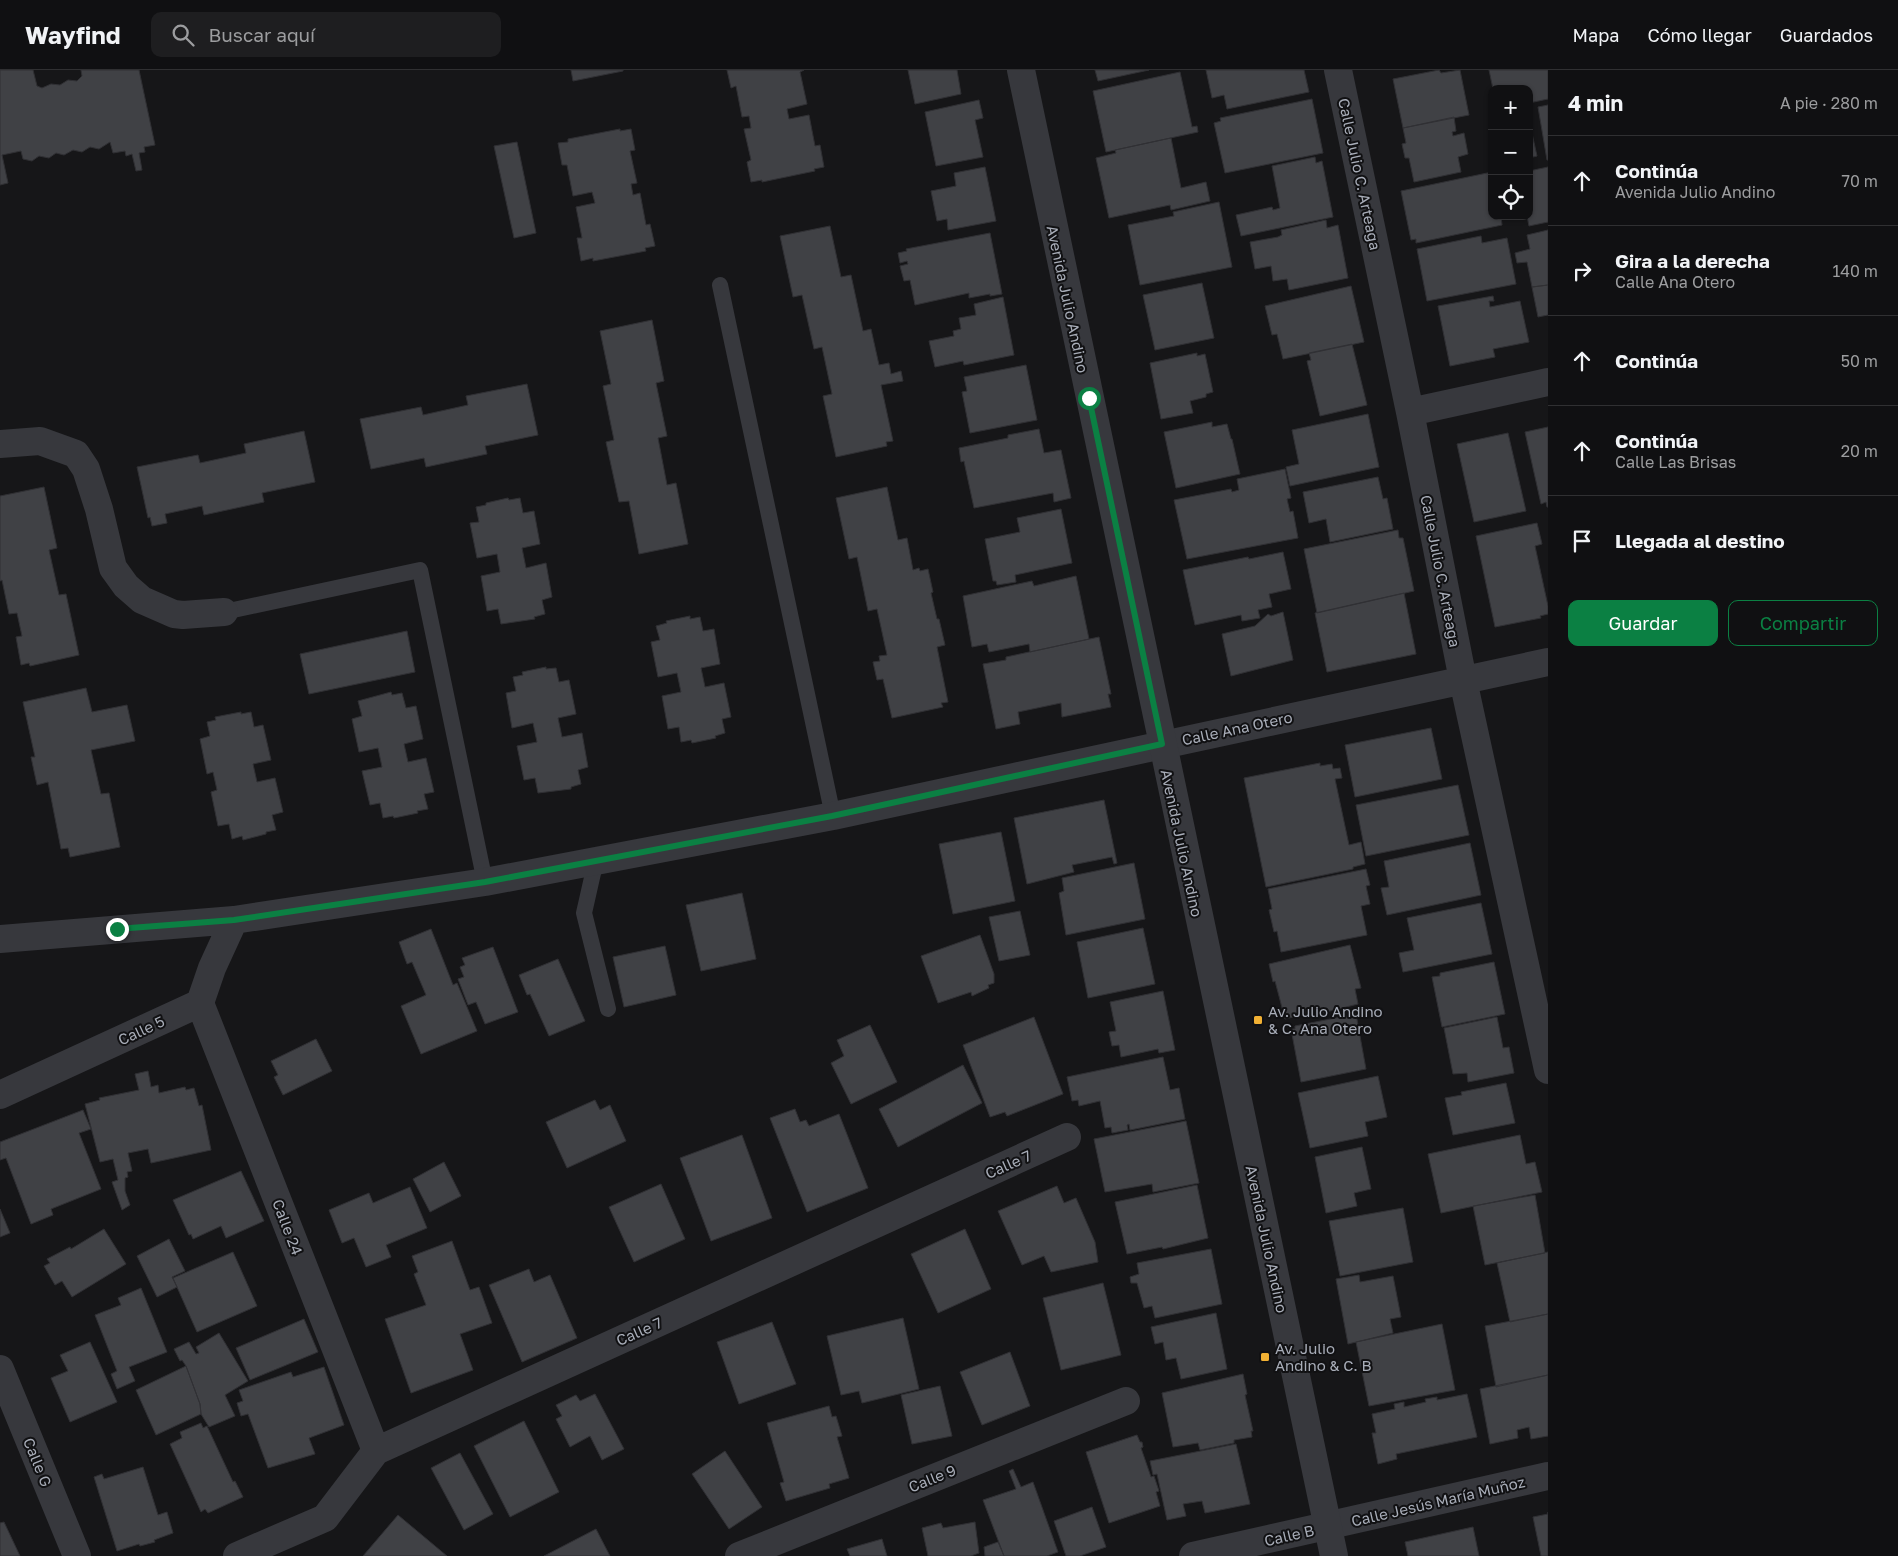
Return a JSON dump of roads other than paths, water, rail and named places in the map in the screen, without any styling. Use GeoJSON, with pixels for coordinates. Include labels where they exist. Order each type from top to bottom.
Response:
{"type":"FeatureCollection","features":[{"type":"Feature","properties":{"kind":"street","name":"Avenida Julio Andino"},"geometry":{"type":"LineString","coordinates":[[1020,70],[1334,1556]]}},
{"type":"Feature","properties":{"kind":"street","name":"Calle Julio C. Arteaga"},"geometry":{"type":"LineString","coordinates":[[1338,70],[1410,412],[1463,680],[1548,1070]]}},
{"type":"Feature","properties":{"kind":"street"},"geometry":{"type":"LineString","coordinates":[[1410,412],[1548,382]]}},
{"type":"Feature","properties":{"kind":"street"},"geometry":{"type":"LineString","coordinates":[[0,444],[40,441],[76,454],[89,477],[99,509],[113,568],[126,586],[142,600],[174,614],[224,612]]}},
{"type":"Feature","properties":{"kind":"street","name":"Calle Ana Otero"},"geometry":{"type":"LineString","coordinates":[[0,939],[234,920],[485,882],[832,816],[1548,662]]}},
{"type":"Feature","properties":{"kind":"street"},"geometry":{"type":"LineString","coordinates":[[200,1003],[212,968],[234,920]]}},
{"type":"Feature","properties":{"kind":"street","name":"Calle 5"},"geometry":{"type":"LineString","coordinates":[[0,1095],[200,1003]]}},
{"type":"Feature","properties":{"kind":"street","name":"Calle 24"},"geometry":{"type":"LineString","coordinates":[[200,1003],[376,1451]]}},
{"type":"Feature","properties":{"kind":"street","name":"Calle 7"},"geometry":{"type":"LineString","coordinates":[[237,1556],[325,1518],[376,1451],[1067,1137]]}},
{"type":"Feature","properties":{"kind":"street","name":"Calle G"},"geometry":{"type":"LineString","coordinates":[[0,1369],[77,1556]]}},
{"type":"Feature","properties":{"kind":"street","name":"Calle 9"},"geometry":{"type":"LineString","coordinates":[[739,1556],[1126,1400]]}},
{"type":"Feature","properties":{"kind":"street","name":"Calle Jesús María Muñoz"},"geometry":{"type":"LineString","coordinates":[[1328,1526],[1548,1476]]}},
{"type":"Feature","properties":{"kind":"street","name":"Calle B"},"geometry":{"type":"LineString","coordinates":[[1193,1556],[1328,1526]]}},
{"type":"Feature","properties":{"kind":"lane"},"geometry":{"type":"LineString","coordinates":[[720,285],[832,816]]}},
{"type":"Feature","properties":{"kind":"lane"},"geometry":{"type":"LineString","coordinates":[[224,612],[420,570],[485,882]]}},
{"type":"Feature","properties":{"kind":"lane"},"geometry":{"type":"LineString","coordinates":[[596,860],[584,913],[608,1009]]}},
{"type":"Feature","properties":{"kind":"place","name":"Av. Julio Andino & C. Ana Otero"},"geometry":{"type":"Point","coordinates":[1258,1020]}},
{"type":"Feature","properties":{"kind":"place","name":"Av. Julio Andino & C. B"},"geometry":{"type":"Point","coordinates":[1265,1357]}}]}
